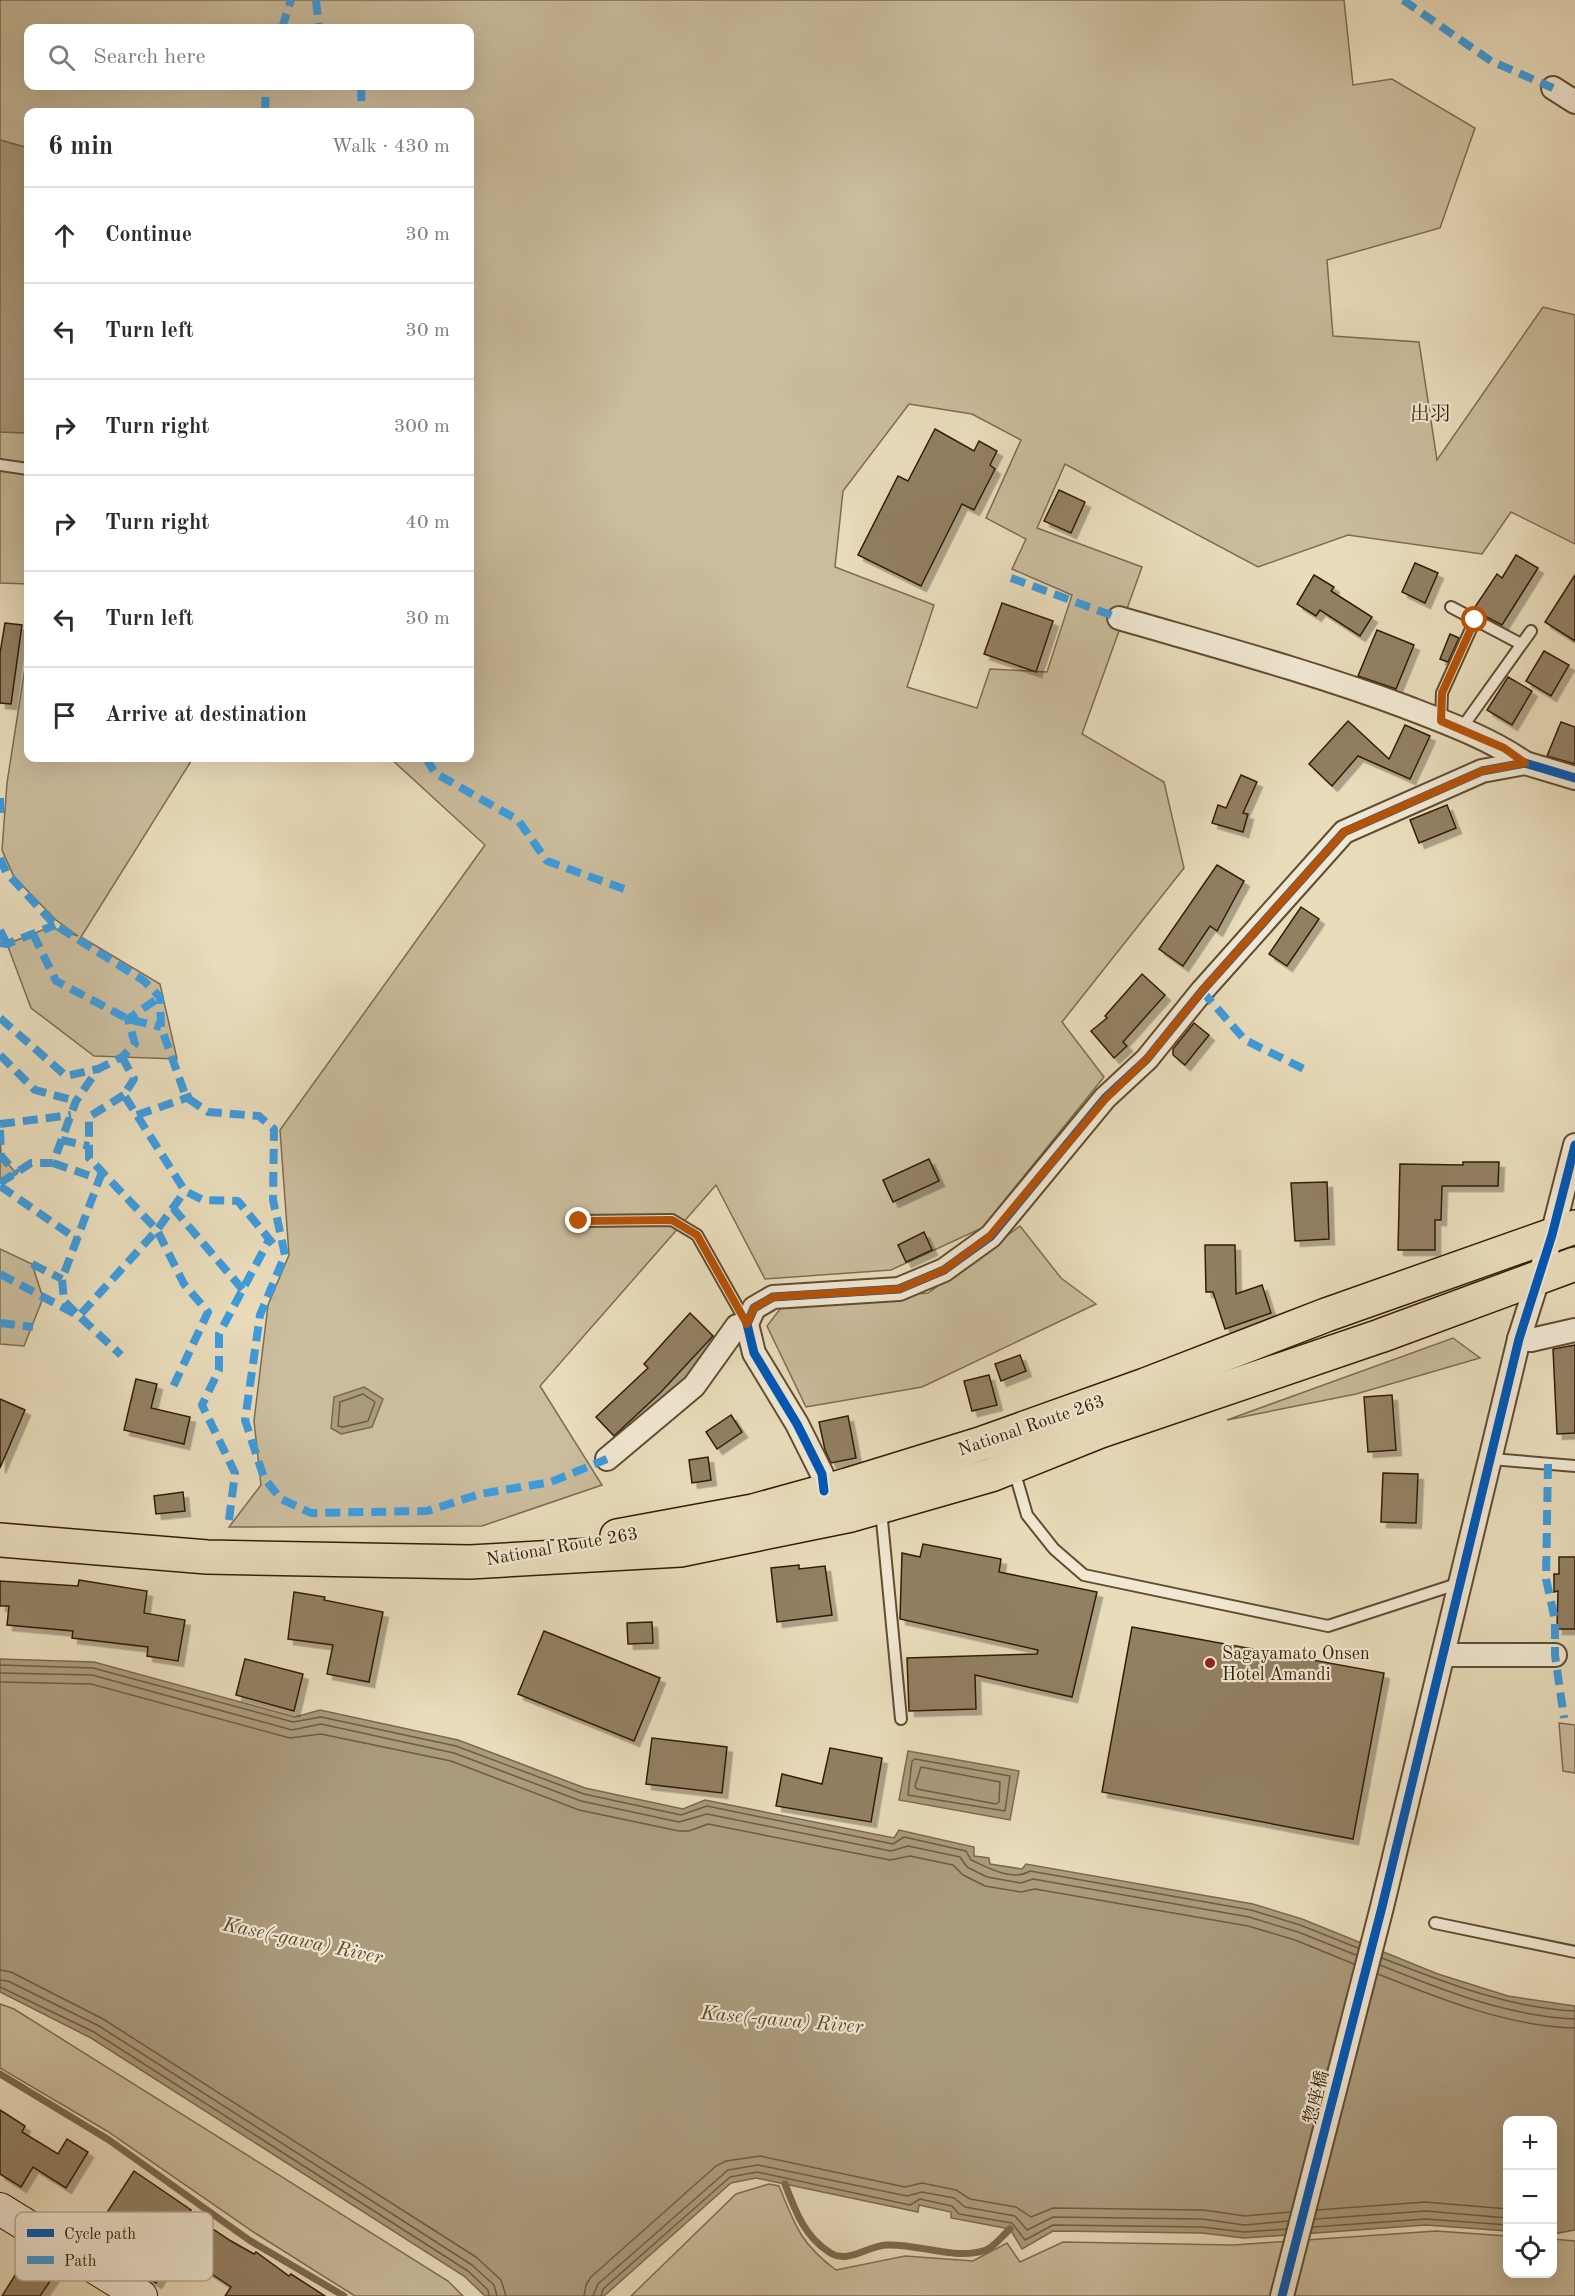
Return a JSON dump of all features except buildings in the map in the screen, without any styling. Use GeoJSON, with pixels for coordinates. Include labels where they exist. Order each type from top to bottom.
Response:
{"type":"FeatureCollection","features":[{"type":"Feature","properties":{"kind":"highway","name":"National Route 263"},"geometry":{"type":"LineString","coordinates":[[0,1540],[207,1557],[470,1562],[680,1550],[880,1506],[1326,1315],[1563,1231]]}},
{"type":"Feature","properties":{"kind":"highway","name":"National Route 263"},"geometry":{"type":"LineString","coordinates":[[470,1562],[753,1510],[824,1491],[1098,1432],[1380,1336],[1575,1264]]}},
{"type":"Feature","properties":{"kind":"main road"},"geometry":{"type":"LineString","coordinates":[[0,2209],[15,2218]]}},
{"type":"Feature","properties":{"kind":"main road"},"geometry":{"type":"LineString","coordinates":[[117,2281],[141,2296]]}},
{"type":"Feature","properties":{"kind":"street"},"geometry":{"type":"LineString","coordinates":[[1553,88],[1575,102]]}},
{"type":"Feature","properties":{"kind":"street"},"geometry":{"type":"LineString","coordinates":[[1119,618],[1344,684],[1504,748],[1525,763],[1575,778]]}},
{"type":"Feature","properties":{"kind":"street"},"geometry":{"type":"LineString","coordinates":[[824,1491],[822,1474],[797,1424],[754,1353],[747,1324],[754,1308],[773,1297],[899,1289],[944,1270],[990,1236],[1106,1098],[1147,1059],[1202,991],[1344,832],[1482,771],[1525,763]]}},
{"type":"Feature","properties":{"kind":"street","name":"惣座橋"},"geometry":{"type":"LineString","coordinates":[[1282,2296],[1382,1907],[1492,1459],[1519,1338],[1537,1278],[1563,1231],[1575,1145]]}},
{"type":"Feature","properties":{"kind":"street"},"geometry":{"type":"LineString","coordinates":[[607,1459],[694,1386],[737,1326],[747,1324]]}},
{"type":"Feature","properties":{"kind":"street"},"geometry":{"type":"LineString","coordinates":[[1519,1338],[1531,1340],[1575,1330]]}},
{"type":"Feature","properties":{"kind":"street"},"geometry":{"type":"LineString","coordinates":[[1444,1655],[1555,1655]]}},
{"type":"Feature","properties":{"kind":"lane"},"geometry":{"type":"LineString","coordinates":[[0,465],[24,468]]}},
{"type":"Feature","properties":{"kind":"lane"},"geometry":{"type":"LineString","coordinates":[[1451,607],[1521,645]]}},
{"type":"Feature","properties":{"kind":"lane"},"geometry":{"type":"LineString","coordinates":[[1451,725],[1442,693],[1475,620]]}},
{"type":"Feature","properties":{"kind":"lane"},"geometry":{"type":"LineString","coordinates":[[1451,725],[1531,631]]}},
{"type":"Feature","properties":{"kind":"lane"},"geometry":{"type":"LineString","coordinates":[[579,1221],[672,1220],[697,1235],[747,1324]]}},
{"type":"Feature","properties":{"kind":"lane"},"geometry":{"type":"LineString","coordinates":[[1009,1450],[1027,1515],[1054,1549],[1084,1575],[1328,1626],[1461,1583]]}},
{"type":"Feature","properties":{"kind":"lane"},"geometry":{"type":"LineString","coordinates":[[1492,1459],[1575,1466]]}},
{"type":"Feature","properties":{"kind":"lane"},"geometry":{"type":"LineString","coordinates":[[880,1506],[901,1719]]}},
{"type":"Feature","properties":{"kind":"lane"},"geometry":{"type":"LineString","coordinates":[[1436,1923],[1575,1952]]}},
{"type":"Feature","properties":{"kind":"shaded area"},"geometry":{"type":"Polygon","coordinates":[[[0,0],[1344,0],[1353,85],[1392,79],[1475,128],[1440,228],[1327,260],[1333,336],[1419,342],[1437,460],[1543,307],[1575,315],[1575,544],[1511,512],[1482,554],[1348,535],[1258,567],[1065,464],[1037,528],[1142,567],[1082,734],[1164,782],[1184,868],[1062,1022],[1104,1077],[982,1228],[891,1270],[765,1279],[716,1185],[540,1386],[602,1485],[482,1526],[229,1527],[261,1485],[254,1421],[268,1305],[289,1255],[280,1130],[485,845],[394,762],[474,762],[474,108],[24,108],[24,147],[0,140],[0,0]],[[909,404],[843,491],[835,567],[934,605],[907,687],[977,708],[990,669],[1047,672],[1072,595],[1012,569],[1026,539],[986,518],[1021,440],[972,414],[909,404]]]}},
{"type":"Feature","properties":{"kind":"shaded area"},"geometry":{"type":"Polygon","coordinates":[[[0,432],[24,433],[24,584],[0,583],[0,432]]]}},
{"type":"Feature","properties":{"kind":"shaded area"},"geometry":{"type":"Polygon","coordinates":[[[24,674],[24,762],[190,762],[81,937],[160,984],[177,1059],[94,1056],[31,1008],[7,944],[50,927],[78,936],[56,920],[14,877],[2,850],[7,783],[24,674]]]}},
{"type":"Feature","properties":{"kind":"shaded area"},"geometry":{"type":"Polygon","coordinates":[[[0,1130],[1,1156],[17,1174],[0,1183],[0,1130]]]}},
{"type":"Feature","properties":{"kind":"shaded area"},"geometry":{"type":"Polygon","coordinates":[[[1020,1226],[1061,1278],[1096,1304],[922,1387],[806,1407],[767,1326],[784,1304],[928,1293],[1020,1226]]]}},
{"type":"Feature","properties":{"kind":"shaded area"},"geometry":{"type":"Polygon","coordinates":[[[0,1249],[32,1264],[43,1298],[24,1346],[0,1344],[0,1249]]]}},
{"type":"Feature","properties":{"kind":"shaded area"},"geometry":{"type":"Polygon","coordinates":[[[1453,1338],[1480,1358],[1356,1394],[1227,1420],[1453,1338]]]}},
{"type":"Feature","properties":{"kind":"shaded area"},"geometry":{"type":"Polygon","coordinates":[[[1559,1723],[1575,1725],[1575,1773],[1563,1771],[1559,1723]]]}},
{"type":"Feature","properties":{"kind":"shaded area"},"geometry":{"type":"Polygon","coordinates":[[[0,2004],[14,2009],[448,2281],[463,2296],[355,2296],[255,2233],[107,2131],[0,2068],[0,2004]]]}},
{"type":"Feature","properties":{"kind":"shaded area"},"geometry":{"type":"Polygon","coordinates":[[[769,2184],[779,2186],[800,2233],[815,2252],[836,2270],[905,2256],[973,2261],[1007,2243],[1020,2262],[1063,2242],[1234,2245],[1436,2231],[1503,2236],[1503,2278],[1557,2278],[1557,2239],[1575,2241],[1575,2296],[631,2296],[736,2194],[769,2184]]]}},
{"type":"Feature","properties":{"kind":"water"},"geometry":{"type":"Polygon","coordinates":[[[0,140],[24,147],[24,433],[0,432],[0,140]]]}},
{"type":"Feature","properties":{"kind":"water"},"geometry":{"type":"Polygon","coordinates":[[[364,1387],[383,1399],[372,1427],[341,1434],[331,1428],[334,1397],[364,1387]]]}},
{"type":"Feature","properties":{"kind":"water","name":"Kase(-gawa) River"},"geometry":{"type":"Polygon","coordinates":[[[0,1659],[94,1662],[295,1717],[320,1710],[458,1740],[585,1788],[683,1809],[705,1800],[894,1838],[899,1830],[974,1847],[974,1856],[989,1858],[990,1864],[1022,1869],[1026,1864],[1253,1904],[1302,1919],[1438,1974],[1508,1996],[1575,2006],[1575,2230],[1557,2233],[1557,2116],[1503,2116],[1503,2231],[1426,2225],[1244,2238],[1202,2233],[1053,2231],[1022,2249],[1010,2229],[951,2218],[951,2212],[919,2205],[918,2212],[756,2178],[731,2183],[604,2296],[485,2296],[464,2276],[91,2038],[0,1992],[0,1659]]]}},
{"type":"Feature","properties":{"kind":"water"},"geometry":{"type":"Polygon","coordinates":[[[908,1751],[1019,1771],[1010,1820],[899,1800],[908,1751]]]}},
{"type":"Feature","properties":{"kind":"waterway"},"geometry":{"type":"LineString","coordinates":[[0,2074],[109,2140],[210,2212]]}},
{"type":"Feature","properties":{"kind":"waterway"},"geometry":{"type":"LineString","coordinates":[[785,2184],[797,2213],[813,2238],[829,2252],[843,2257],[886,2245],[911,2246],[949,2253],[974,2253],[986,2250],[1010,2229]]}},
{"type":"Feature","properties":{"kind":"waterway"},"geometry":{"type":"LineString","coordinates":[[213,2214],[249,2240],[344,2296]]}},
{"type":"Feature","properties":{"kind":"marked path"},"geometry":{"type":"LineString","coordinates":[[283,24],[291,0]]}},
{"type":"Feature","properties":{"kind":"marked path"},"geometry":{"type":"LineString","coordinates":[[316,0],[319,24]]}},
{"type":"Feature","properties":{"kind":"marked path"},"geometry":{"type":"LineString","coordinates":[[1403,0],[1491,61],[1553,88]]}},
{"type":"Feature","properties":{"kind":"marked path"},"geometry":{"type":"LineString","coordinates":[[265,108],[266,90]]}},
{"type":"Feature","properties":{"kind":"marked path"},"geometry":{"type":"LineString","coordinates":[[361,90],[362,108]]}},
{"type":"Feature","properties":{"kind":"marked path"},"geometry":{"type":"LineString","coordinates":[[1011,578],[1119,618]]}},
{"type":"Feature","properties":{"kind":"marked path"},"geometry":{"type":"LineString","coordinates":[[428,762],[435,773],[518,820],[547,861],[624,889]]}},
{"type":"Feature","properties":{"kind":"marked path"},"geometry":{"type":"LineString","coordinates":[[0,798],[0,816]]}},
{"type":"Feature","properties":{"kind":"marked path"},"geometry":{"type":"LineString","coordinates":[[0,858],[6,872],[55,925],[144,981],[160,997],[161,1027],[186,1097],[208,1112],[259,1116],[274,1129],[273,1200],[285,1255],[260,1315],[245,1420],[264,1478],[281,1499],[311,1513],[427,1511],[480,1494],[551,1482],[607,1459]]}},
{"type":"Feature","properties":{"kind":"marked path"},"geometry":{"type":"LineString","coordinates":[[0,943],[7,944],[55,925]]}},
{"type":"Feature","properties":{"kind":"marked path"},"geometry":{"type":"LineString","coordinates":[[0,930],[7,944]]}},
{"type":"Feature","properties":{"kind":"marked path"},"geometry":{"type":"LineString","coordinates":[[33,934],[56,981],[128,1019],[161,1027]]}},
{"type":"Feature","properties":{"kind":"marked path"},"geometry":{"type":"LineString","coordinates":[[1202,991],[1245,1040],[1308,1071]]}},
{"type":"Feature","properties":{"kind":"marked path"},"geometry":{"type":"LineString","coordinates":[[0,1183],[31,1163],[53,1163],[76,1101],[98,1069],[122,1057],[135,1044],[128,1019],[160,997]]}},
{"type":"Feature","properties":{"kind":"marked path"},"geometry":{"type":"LineString","coordinates":[[0,1018],[66,1076],[98,1069]]}},
{"type":"Feature","properties":{"kind":"marked path"},"geometry":{"type":"LineString","coordinates":[[0,1055],[35,1090],[76,1101]]}},
{"type":"Feature","properties":{"kind":"marked path"},"geometry":{"type":"LineString","coordinates":[[122,1057],[134,1079],[124,1095],[185,1191],[203,1200],[238,1201],[274,1245]]}},
{"type":"Feature","properties":{"kind":"marked path"},"geometry":{"type":"LineString","coordinates":[[124,1095],[89,1117],[89,1158],[157,1230],[184,1284],[208,1312],[173,1387]]}},
{"type":"Feature","properties":{"kind":"marked path"},"geometry":{"type":"LineString","coordinates":[[137,1115],[192,1096]]}},
{"type":"Feature","properties":{"kind":"marked path"},"geometry":{"type":"LineString","coordinates":[[0,1124],[71,1115]]}},
{"type":"Feature","properties":{"kind":"marked path"},"geometry":{"type":"LineString","coordinates":[[0,1130],[1,1156],[17,1174]]}},
{"type":"Feature","properties":{"kind":"marked path"},"geometry":{"type":"LineString","coordinates":[[61,1140],[89,1146]]}},
{"type":"Feature","properties":{"kind":"marked path"},"geometry":{"type":"LineString","coordinates":[[53,1163],[99,1179]]}},
{"type":"Feature","properties":{"kind":"marked path"},"geometry":{"type":"LineString","coordinates":[[102,1172],[62,1279],[64,1301],[79,1316],[157,1230],[185,1191]]}},
{"type":"Feature","properties":{"kind":"marked path"},"geometry":{"type":"LineString","coordinates":[[0,1186],[78,1240]]}},
{"type":"Feature","properties":{"kind":"marked path"},"geometry":{"type":"LineString","coordinates":[[173,1208],[243,1290]]}},
{"type":"Feature","properties":{"kind":"marked path"},"geometry":{"type":"LineString","coordinates":[[229,1520],[235,1473],[202,1405],[219,1370],[219,1334],[269,1240]]}},
{"type":"Feature","properties":{"kind":"marked path"},"geometry":{"type":"LineString","coordinates":[[32,1264],[62,1279]]}},
{"type":"Feature","properties":{"kind":"marked path"},"geometry":{"type":"LineString","coordinates":[[0,1274],[79,1316],[121,1355]]}},
{"type":"Feature","properties":{"kind":"marked path"},"geometry":{"type":"LineString","coordinates":[[0,1323],[33,1327]]}},
{"type":"Feature","properties":{"kind":"marked path"},"geometry":{"type":"LineString","coordinates":[[1548,1464],[1546,1579],[1555,1620],[1555,1655],[1564,1718]]}},
{"type":"Feature","properties":{"kind":"cycle path"},"geometry":{"type":"LineString","coordinates":[[824,1491],[822,1474],[797,1424],[754,1353],[747,1324],[754,1308],[773,1297],[899,1289],[944,1270],[991,1236],[1105,1098],[1147,1059],[1202,991],[1344,832],[1482,771],[1525,763],[1575,778]]}},
{"type":"Feature","properties":{"kind":"cycle path"},"geometry":{"type":"LineString","coordinates":[[1282,2296],[1382,1907],[1519,1339],[1552,1235],[1575,1145]]}},
{"type":"Feature","properties":{"kind":"place","name":"Sagayamato Onsen Hotel Amandi"},"geometry":{"type":"Point","coordinates":[1210,1663]}},
{"type":"Feature","properties":{"kind":"district","name":"出羽"},"geometry":{"type":"Point","coordinates":[1430,413]}},
{"type":"Feature","properties":{"kind":"route"},"geometry":{"type":"LineString","coordinates":[[579,1221],[672,1220],[697,1235],[747,1324],[754,1308],[773,1297],[899,1289],[944,1270],[990,1236],[1106,1098],[1147,1059],[1202,991],[1308,869],[1344,832],[1482,771],[1525,763],[1504,748],[1441,721],[1442,693],[1475,620]]}}]}
